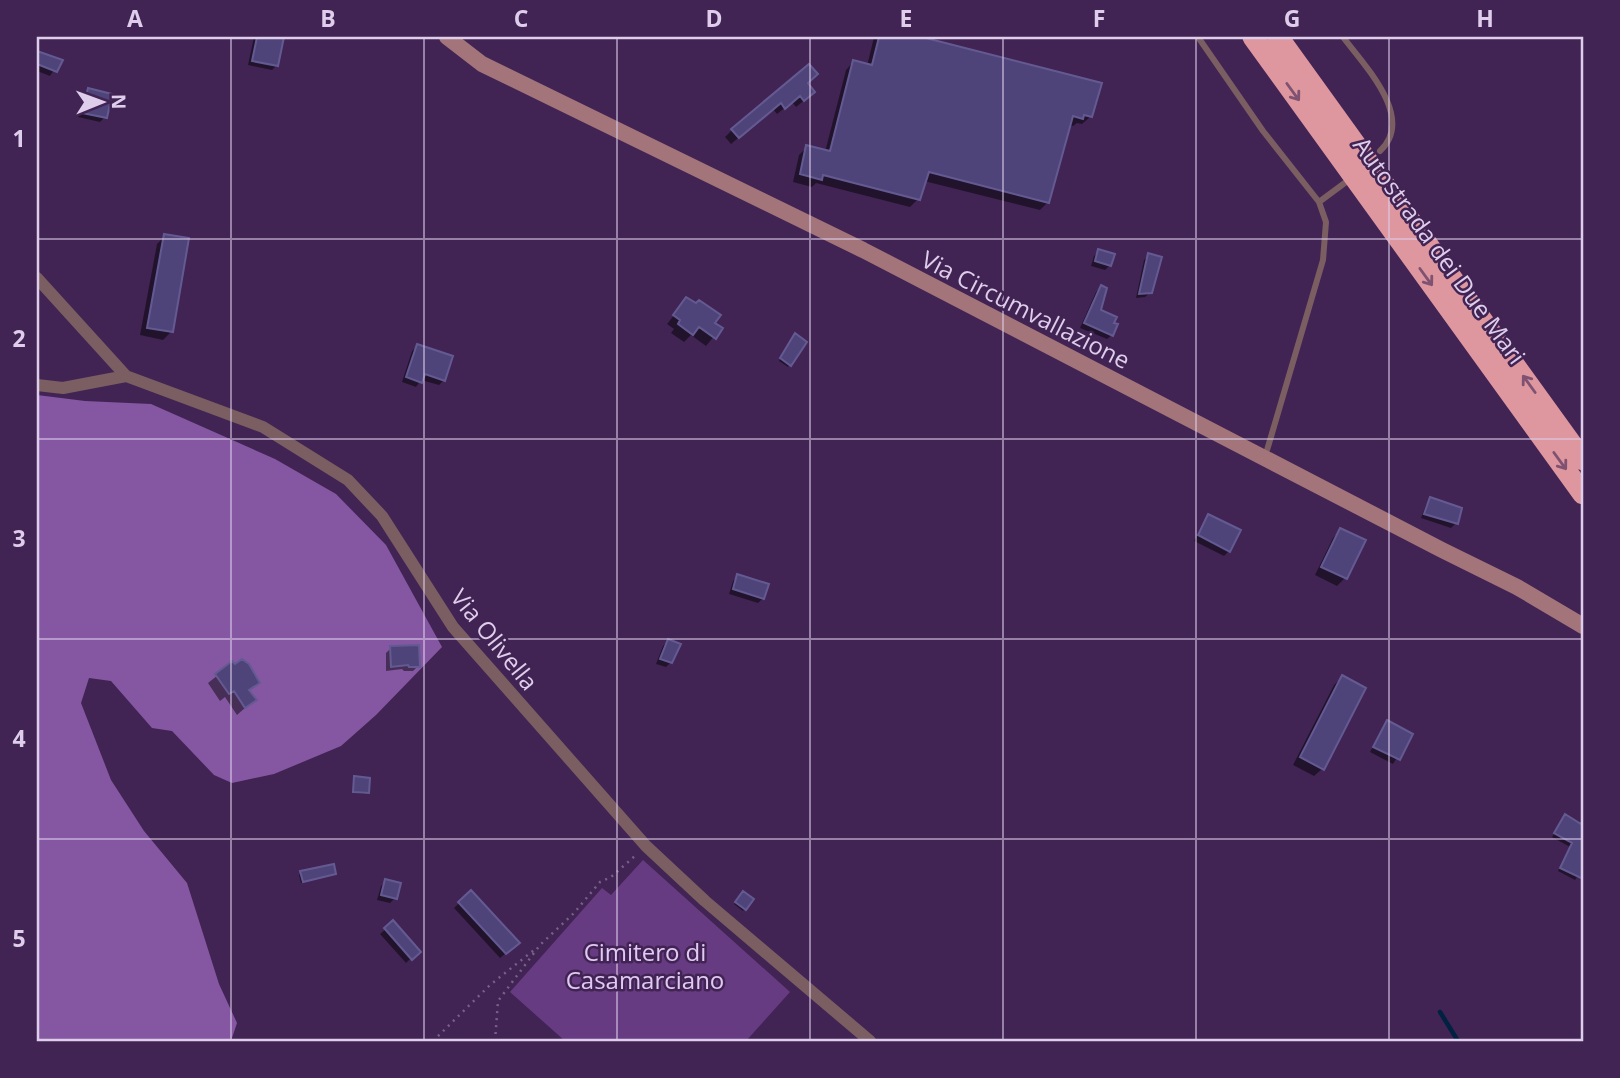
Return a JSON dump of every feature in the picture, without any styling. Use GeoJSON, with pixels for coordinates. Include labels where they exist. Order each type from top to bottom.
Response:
{"type":"FeatureCollection","features":[{"type":"Feature","properties":{"kind":"highway","name":"Autostrada dei Due Mari"},"geometry":{"type":"LineString","coordinates":[[1253,37],[1583,494]]}},
{"type":"Feature","properties":{"kind":"highway","name":"Autostrada dei Due Mari"},"geometry":{"type":"LineString","coordinates":[[1278,37],[1583,460]]}},
{"type":"Feature","properties":{"kind":"street","name":"Via Circumvallazione"},"geometry":{"type":"LineString","coordinates":[[447,37],[482,64],[863,250],[1517,587],[1583,626]]}},
{"type":"Feature","properties":{"kind":"street","name":"Via Olivella"},"geometry":{"type":"LineString","coordinates":[[37,278],[126,376],[263,427],[348,481],[383,516],[453,627],[646,846],[715,909],[870,1041]]}},
{"type":"Feature","properties":{"kind":"street"},"geometry":{"type":"LineString","coordinates":[[37,385],[63,388],[126,376]]}},
{"type":"Feature","properties":{"kind":"lane"},"geometry":{"type":"LineString","coordinates":[[1198,37],[1263,131],[1319,202],[1326,222],[1323,260],[1265,457]]}},
{"type":"Feature","properties":{"kind":"lane"},"geometry":{"type":"LineString","coordinates":[[1343,37],[1376,80],[1390,105],[1394,127],[1388,144],[1380,151]]}},
{"type":"Feature","properties":{"kind":"lane"},"geometry":{"type":"LineString","coordinates":[[1319,202],[1346,182]]}},
{"type":"Feature","properties":{"kind":"path"},"geometry":{"type":"LineString","coordinates":[[433,1041],[490,985],[540,946],[574,913],[600,882],[611,877],[646,846]]}},
{"type":"Feature","properties":{"kind":"path"},"geometry":{"type":"LineString","coordinates":[[495,1041],[498,1001],[540,946]]}},
{"type":"Feature","properties":{"kind":"path"},"geometry":{"type":"LineString","coordinates":[[37,1026],[57,1041]]}},
{"type":"Feature","properties":{"kind":"green space","name":"Cimitero di Casamarciano"},"geometry":{"type":"Polygon","coordinates":[[[643,860],[790,992],[746,1041],[565,1041],[510,992],[602,888],[611,895],[643,860]]]}},
{"type":"Feature","properties":{"kind":"shaded area"},"geometry":{"type":"Polygon","coordinates":[[[37,395],[85,401],[151,404],[275,459],[336,494],[386,545],[442,647],[376,715],[341,746],[274,774],[232,783],[214,775],[172,731],[152,728],[111,681],[89,678],[81,703],[111,780],[144,831],[187,883],[219,984],[237,1023],[231,1041],[37,1041],[37,395]]]}},
{"type":"Feature","properties":{"kind":"building"},"geometry":{"type":"Polygon","coordinates":[[[257,37],[284,37],[278,66],[252,61],[257,37]]]}},
{"type":"Feature","properties":{"kind":"building"},"geometry":{"type":"Polygon","coordinates":[[[879,37],[922,37],[1102,83],[1092,117],[1084,115],[1083,119],[1073,116],[1049,203],[929,172],[920,200],[823,175],[822,180],[800,174],[806,145],[830,151],[853,60],[872,65],[879,37]]]}},
{"type":"Feature","properties":{"kind":"building"},"geometry":{"type":"Polygon","coordinates":[[[37,51],[63,60],[57,72],[37,64],[37,51]]]}},
{"type":"Feature","properties":{"kind":"building"},"geometry":{"type":"Polygon","coordinates":[[[809,64],[818,74],[808,83],[815,92],[804,101],[800,96],[785,109],[781,103],[739,138],[731,129],[809,64]]]}},
{"type":"Feature","properties":{"kind":"building"},"geometry":{"type":"Polygon","coordinates":[[[88,88],[112,94],[107,118],[82,113],[88,88]]]}},
{"type":"Feature","properties":{"kind":"building"},"geometry":{"type":"Polygon","coordinates":[[[164,234],[189,238],[173,332],[147,328],[164,234]]]}},
{"type":"Feature","properties":{"kind":"building"},"geometry":{"type":"Polygon","coordinates":[[[1098,249],[1115,254],[1111,266],[1095,261],[1098,249]]]}},
{"type":"Feature","properties":{"kind":"building"},"geometry":{"type":"Polygon","coordinates":[[[1148,253],[1162,257],[1152,293],[1139,294],[1148,253]]]}},
{"type":"Feature","properties":{"kind":"building"},"geometry":{"type":"Polygon","coordinates":[[[1101,285],[1107,288],[1101,310],[1117,317],[1114,323],[1118,324],[1113,336],[1084,323],[1101,285]]]}},
{"type":"Feature","properties":{"kind":"building"},"geometry":{"type":"Polygon","coordinates":[[[686,297],[696,303],[699,300],[721,315],[715,323],[723,328],[716,339],[699,327],[693,335],[678,324],[680,320],[673,315],[686,297]]]}},
{"type":"Feature","properties":{"kind":"building"},"geometry":{"type":"Polygon","coordinates":[[[795,333],[807,342],[791,366],[780,358],[795,333]]]}},
{"type":"Feature","properties":{"kind":"building"},"geometry":{"type":"Polygon","coordinates":[[[417,344],[453,356],[445,381],[425,374],[422,383],[406,377],[417,344]]]}},
{"type":"Feature","properties":{"kind":"building"},"geometry":{"type":"Polygon","coordinates":[[[1430,497],[1462,508],[1458,524],[1424,514],[1430,497]]]}},
{"type":"Feature","properties":{"kind":"building"},"geometry":{"type":"Polygon","coordinates":[[[1208,514],[1241,530],[1230,552],[1198,535],[1208,514]]]}},
{"type":"Feature","properties":{"kind":"building"},"geometry":{"type":"Polygon","coordinates":[[[1340,528],[1366,540],[1347,579],[1321,567],[1340,528]]]}},
{"type":"Feature","properties":{"kind":"building"},"geometry":{"type":"Polygon","coordinates":[[[737,574],[769,584],[764,599],[733,589],[737,574]]]}},
{"type":"Feature","properties":{"kind":"building"},"geometry":{"type":"Polygon","coordinates":[[[668,639],[681,644],[672,663],[660,659],[668,639]]]}},
{"type":"Feature","properties":{"kind":"building"},"geometry":{"type":"Polygon","coordinates":[[[419,645],[420,667],[391,667],[390,646],[419,645]]]}},
{"type":"Feature","properties":{"kind":"building"},"geometry":{"type":"Polygon","coordinates":[[[242,659],[249,664],[260,683],[249,690],[257,700],[245,708],[234,691],[229,694],[215,674],[232,661],[235,664],[242,659]]]}},
{"type":"Feature","properties":{"kind":"building"},"geometry":{"type":"Polygon","coordinates":[[[1342,675],[1366,688],[1324,770],[1300,757],[1342,675]]]}},
{"type":"Feature","properties":{"kind":"building"},"geometry":{"type":"Polygon","coordinates":[[[1387,720],[1413,734],[1400,760],[1373,747],[1387,720]]]}},
{"type":"Feature","properties":{"kind":"building"},"geometry":{"type":"Polygon","coordinates":[[[354,776],[370,778],[369,793],[353,792],[354,776]]]}},
{"type":"Feature","properties":{"kind":"building"},"geometry":{"type":"Polygon","coordinates":[[[1565,814],[1581,824],[1583,819],[1583,879],[1560,868],[1572,843],[1554,833],[1565,814]]]}},
{"type":"Feature","properties":{"kind":"building"},"geometry":{"type":"Polygon","coordinates":[[[334,864],[336,874],[303,882],[300,871],[334,864]]]}},
{"type":"Feature","properties":{"kind":"building"},"geometry":{"type":"Polygon","coordinates":[[[385,879],[401,883],[397,899],[381,895],[385,879]]]}},
{"type":"Feature","properties":{"kind":"building"},"geometry":{"type":"Polygon","coordinates":[[[471,890],[520,943],[506,954],[458,902],[471,890]]]}},
{"type":"Feature","properties":{"kind":"building"},"geometry":{"type":"Polygon","coordinates":[[[743,891],[754,899],[746,910],[735,902],[743,891]]]}},
{"type":"Feature","properties":{"kind":"building"},"geometry":{"type":"Polygon","coordinates":[[[393,920],[421,952],[412,960],[384,928],[393,920]]]}},
{"type":"Feature","properties":{"kind":"waterway"},"geometry":{"type":"LineString","coordinates":[[1440,1012],[1458,1041]]}}]}
